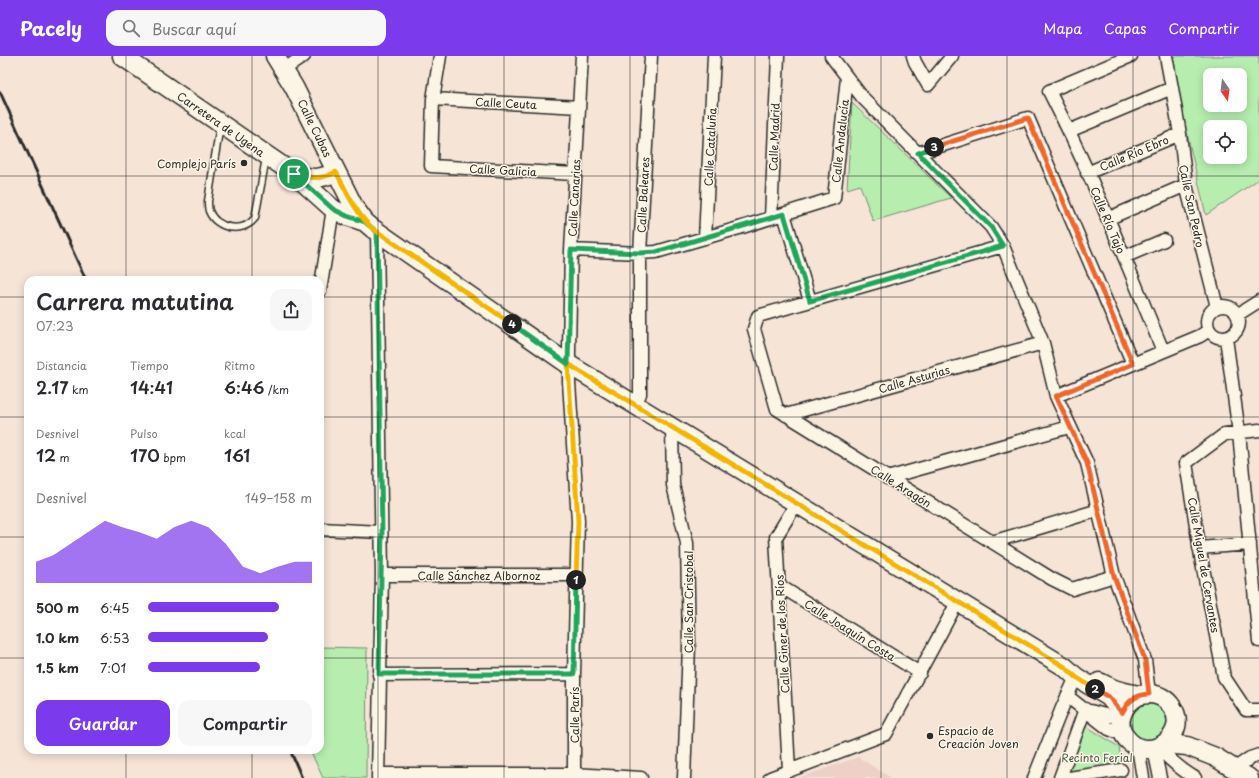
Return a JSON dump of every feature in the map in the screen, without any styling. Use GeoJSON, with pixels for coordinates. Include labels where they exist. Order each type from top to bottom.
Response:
{"type":"FeatureCollection","features":[{"type":"Feature","properties":{"kind":"main road","name":"Carretera de Ugena"},"geometry":{"type":"LineString","coordinates":[[122,56],[294,174],[333,209],[371,227],[568,364],[796,504],[958,601],[1071,672],[1109,697],[1122,714]]}},
{"type":"Feature","properties":{"kind":"main road","name":"Calle Cubas"},"geometry":{"type":"LineString","coordinates":[[279,63],[302,103],[354,207],[371,227]]}},
{"type":"Feature","properties":{"kind":"main road"},"geometry":{"type":"LineString","coordinates":[[294,174],[314,178],[328,176],[336,172]]}},
{"type":"Feature","properties":{"kind":"main road"},"geometry":{"type":"LineString","coordinates":[[1071,672],[1120,691],[1158,695],[1167,700],[1173,708],[1176,716],[1174,733],[1148,744]]}},
{"type":"Feature","properties":{"kind":"main road"},"geometry":{"type":"LineString","coordinates":[[1145,694],[1132,699],[1126,705],[1122,714],[1121,727],[1148,744],[1187,746],[1215,757],[1242,774]]}},
{"type":"Feature","properties":{"kind":"main road"},"geometry":{"type":"LineString","coordinates":[[1176,726],[1205,747],[1215,757]]}},
{"type":"Feature","properties":{"kind":"street"},"geometry":{"type":"LineString","coordinates":[[279,63],[304,56]]}},
{"type":"Feature","properties":{"kind":"street"},"geometry":{"type":"LineString","coordinates":[[433,99],[440,56]]}},
{"type":"Feature","properties":{"kind":"street","name":"Calle Canarias"},"geometry":{"type":"LineString","coordinates":[[568,364],[571,250],[582,56]]}},
{"type":"Feature","properties":{"kind":"street","name":"Calle Baleares"},"geometry":{"type":"LineString","coordinates":[[636,405],[640,394],[640,253],[651,56]]}},
{"type":"Feature","properties":{"kind":"street","name":"Calle Cataluña"},"geometry":{"type":"LineString","coordinates":[[705,238],[714,56]]}},
{"type":"Feature","properties":{"kind":"street","name":"Calle Madrid"},"geometry":{"type":"LineString","coordinates":[[771,218],[778,56]]}},
{"type":"Feature","properties":{"kind":"street"},"geometry":{"type":"LineString","coordinates":[[831,56],[862,97],[991,227],[1003,246],[1043,343],[1056,396],[1069,427],[1087,463],[1114,576],[1145,660],[1145,694]]}},
{"type":"Feature","properties":{"kind":"street"},"geometry":{"type":"LineString","coordinates":[[913,56],[928,85],[952,56]]}},
{"type":"Feature","properties":{"kind":"street","name":"Calle Río Tajo"},"geometry":{"type":"LineString","coordinates":[[1131,56],[1049,91],[1088,173],[1163,351]]}},
{"type":"Feature","properties":{"kind":"street","name":"Calle San Pedro"},"geometry":{"type":"LineString","coordinates":[[1166,56],[1180,134],[1186,185],[1217,307]]}},
{"type":"Feature","properties":{"kind":"street","name":"Calle Andalucía"},"geometry":{"type":"LineString","coordinates":[[571,250],[640,253],[656,252],[834,198],[847,78]]}},
{"type":"Feature","properties":{"kind":"street"},"geometry":{"type":"LineString","coordinates":[[1069,131],[1172,88]]}},
{"type":"Feature","properties":{"kind":"street","name":"Calle Ceuta"},"geometry":{"type":"LineString","coordinates":[[433,99],[578,107]]}},
{"type":"Feature","properties":{"kind":"street","name":"Calle Galicia"},"geometry":{"type":"LineString","coordinates":[[433,99],[431,166],[575,174]]}},
{"type":"Feature","properties":{"kind":"street"},"geometry":{"type":"LineString","coordinates":[[918,153],[1028,118],[1133,364]]}},
{"type":"Feature","properties":{"kind":"street","name":"Calle Río Ebro"},"geometry":{"type":"LineString","coordinates":[[1088,173],[1180,134]]}},
{"type":"Feature","properties":{"kind":"street"},"geometry":{"type":"LineString","coordinates":[[1107,219],[1186,185]]}},
{"type":"Feature","properties":{"kind":"street"},"geometry":{"type":"LineString","coordinates":[[322,276],[333,209]]}},
{"type":"Feature","properties":{"kind":"street"},"geometry":{"type":"LineString","coordinates":[[784,214],[810,301],[1003,246]]}},
{"type":"Feature","properties":{"kind":"street"},"geometry":{"type":"LineString","coordinates":[[371,227],[382,532],[378,776],[574,776],[641,778]]}},
{"type":"Feature","properties":{"kind":"street"},"geometry":{"type":"LineString","coordinates":[[1124,257],[1164,240]]}},
{"type":"Feature","properties":{"kind":"street","name":"Calle Aragón"},"geometry":{"type":"LineString","coordinates":[[810,301],[758,316],[754,329],[777,409],[1052,579],[1072,589],[1114,576]]}},
{"type":"Feature","properties":{"kind":"street"},"geometry":{"type":"LineString","coordinates":[[1237,315],[1259,301]]}},
{"type":"Feature","properties":{"kind":"street"},"geometry":{"type":"LineString","coordinates":[[1222,306],[1231,308],[1237,315],[1239,319],[1238,329],[1235,333],[1226,338],[1216,337],[1209,330],[1207,325],[1209,314],[1217,307],[1222,306]]}},
{"type":"Feature","properties":{"kind":"street"},"geometry":{"type":"LineString","coordinates":[[1056,396],[1200,336],[1209,330]]}},
{"type":"Feature","properties":{"kind":"street"},"geometry":{"type":"LineString","coordinates":[[1226,338],[1239,433],[1250,544],[1257,592],[1259,641]]}},
{"type":"Feature","properties":{"kind":"street","name":"Calle Asturias"},"geometry":{"type":"LineString","coordinates":[[786,415],[1043,343]]}},
{"type":"Feature","properties":{"kind":"street","name":"Calle París"},"geometry":{"type":"LineString","coordinates":[[568,364],[578,521],[574,674],[574,776]]}},
{"type":"Feature","properties":{"kind":"street","name":"Calle San Cristobal"},"geometry":{"type":"LineString","coordinates":[[672,427],[672,486],[688,543],[689,646],[684,778]]}},
{"type":"Feature","properties":{"kind":"street"},"geometry":{"type":"LineString","coordinates":[[887,478],[1069,427]]}},
{"type":"Feature","properties":{"kind":"street"},"geometry":{"type":"LineString","coordinates":[[1239,433],[1259,430]]}},
{"type":"Feature","properties":{"kind":"street","name":"Calle Miguel de Cervantes"},"geometry":{"type":"LineString","coordinates":[[1239,433],[1226,434],[1186,463],[1199,548],[1224,677],[1246,710],[1259,710]]}},
{"type":"Feature","properties":{"kind":"street","name":"Calle Giner de los Ríos"},"geometry":{"type":"LineString","coordinates":[[790,770],[776,537],[796,504]]}},
{"type":"Feature","properties":{"kind":"street"},"geometry":{"type":"LineString","coordinates":[[992,542],[1099,510]]}},
{"type":"Feature","properties":{"kind":"street"},"geometry":{"type":"LineString","coordinates":[[324,529],[382,532]]}},
{"type":"Feature","properties":{"kind":"street"},"geometry":{"type":"LineString","coordinates":[[1199,548],[1250,544]]}},
{"type":"Feature","properties":{"kind":"street","name":"Calle Sánchez Albornoz"},"geometry":{"type":"LineString","coordinates":[[382,575],[576,575]]}},
{"type":"Feature","properties":{"kind":"street","name":"Calle Joaquín Costa"},"geometry":{"type":"LineString","coordinates":[[780,586],[920,673]]}},
{"type":"Feature","properties":{"kind":"street"},"geometry":{"type":"LineString","coordinates":[[770,778],[886,734],[958,601]]}},
{"type":"Feature","properties":{"kind":"street"},"geometry":{"type":"LineString","coordinates":[[1034,778],[1067,696],[1071,672]]}},
{"type":"Feature","properties":{"kind":"street"},"geometry":{"type":"LineString","coordinates":[[379,674],[574,674]]}},
{"type":"Feature","properties":{"kind":"street"},"geometry":{"type":"LineString","coordinates":[[1067,696],[1109,729],[1148,744],[1164,753],[1184,771],[1195,778]]}},
{"type":"Feature","properties":{"kind":"street"},"geometry":{"type":"LineString","coordinates":[[1085,709],[1110,716],[1122,714]]}},
{"type":"Feature","properties":{"kind":"street"},"geometry":{"type":"LineString","coordinates":[[1060,778],[1085,709]]}},
{"type":"Feature","properties":{"kind":"street"},"geometry":{"type":"LineString","coordinates":[[1143,778],[1148,744]]}},
{"type":"Feature","properties":{"kind":"street"},"geometry":{"type":"LineString","coordinates":[[1148,744],[1160,778]]}},
{"type":"Feature","properties":{"kind":"street"},"geometry":{"type":"LineString","coordinates":[[1242,774],[1250,758],[1259,755]]}},
{"type":"Feature","properties":{"kind":"street"},"geometry":{"type":"LineString","coordinates":[[1076,777],[1095,776],[1121,770]]}},
{"type":"Feature","properties":{"kind":"lane"},"geometry":{"type":"LineString","coordinates":[[221,124],[208,202],[208,210],[217,222],[235,228],[247,226],[255,218],[267,156]]}},
{"type":"Feature","properties":{"kind":"shaded area"},"geometry":{"type":"Polygon","coordinates":[[[858,757],[891,778],[799,778],[858,757]]]}},
{"type":"Feature","properties":{"kind":"green space"},"geometry":{"type":"Polygon","coordinates":[[[1169,56],[1259,56],[1259,179],[1206,215],[1169,56]]]}},
{"type":"Feature","properties":{"kind":"green space"},"geometry":{"type":"Polygon","coordinates":[[[852,103],[951,198],[873,221],[860,185],[847,189],[852,103]]]}},
{"type":"Feature","properties":{"kind":"green space"},"geometry":{"type":"Polygon","coordinates":[[[324,647],[367,648],[366,778],[323,778],[312,754],[324,754],[324,647]]]}},
{"type":"Feature","properties":{"kind":"green space"},"geometry":{"type":"Polygon","coordinates":[[[1153,704],[1162,709],[1166,715],[1166,729],[1162,735],[1153,740],[1145,740],[1136,735],[1132,729],[1131,718],[1136,709],[1142,705],[1153,704]]]}},
{"type":"Feature","properties":{"kind":"green space","name":"Recinto Ferial"},"geometry":{"type":"Polygon","coordinates":[[[1086,726],[1119,747],[1124,778],[1067,778],[1086,726]]]}},
{"type":"Feature","properties":{"kind":"railway"},"geometry":{"type":"LineString","coordinates":[[0,92],[84,276]]}},
{"type":"Feature","properties":{"kind":"railway"},"geometry":{"type":"LineString","coordinates":[[292,754],[302,778]]}},
{"type":"Feature","properties":{"kind":"place","name":"Complejo París"},"geometry":{"type":"Point","coordinates":[244,163]}},
{"type":"Feature","properties":{"kind":"place","name":"Espacio de Creación Joven"},"geometry":{"type":"Point","coordinates":[930,736]}},
{"type":"Feature","properties":{"kind":"route"},"geometry":{"type":"LineString","coordinates":[[294,174],[310,178],[321,178],[336,172],[354,207],[365,222],[372,228],[568,364],[571,250],[640,253],[656,252],[784,214],[810,301],[1003,246],[991,227],[918,153],[1028,118],[1133,364],[1056,396],[1062,412],[1087,463],[1114,576],[1145,660],[1149,694],[1140,695],[1132,699],[1126,705],[1122,713],[1109,697],[1076,677],[1065,667],[568,364],[578,521],[574,674],[379,674],[382,532],[377,232],[372,228],[365,222],[347,216],[333,209],[311,191],[294,174]]}}]}
